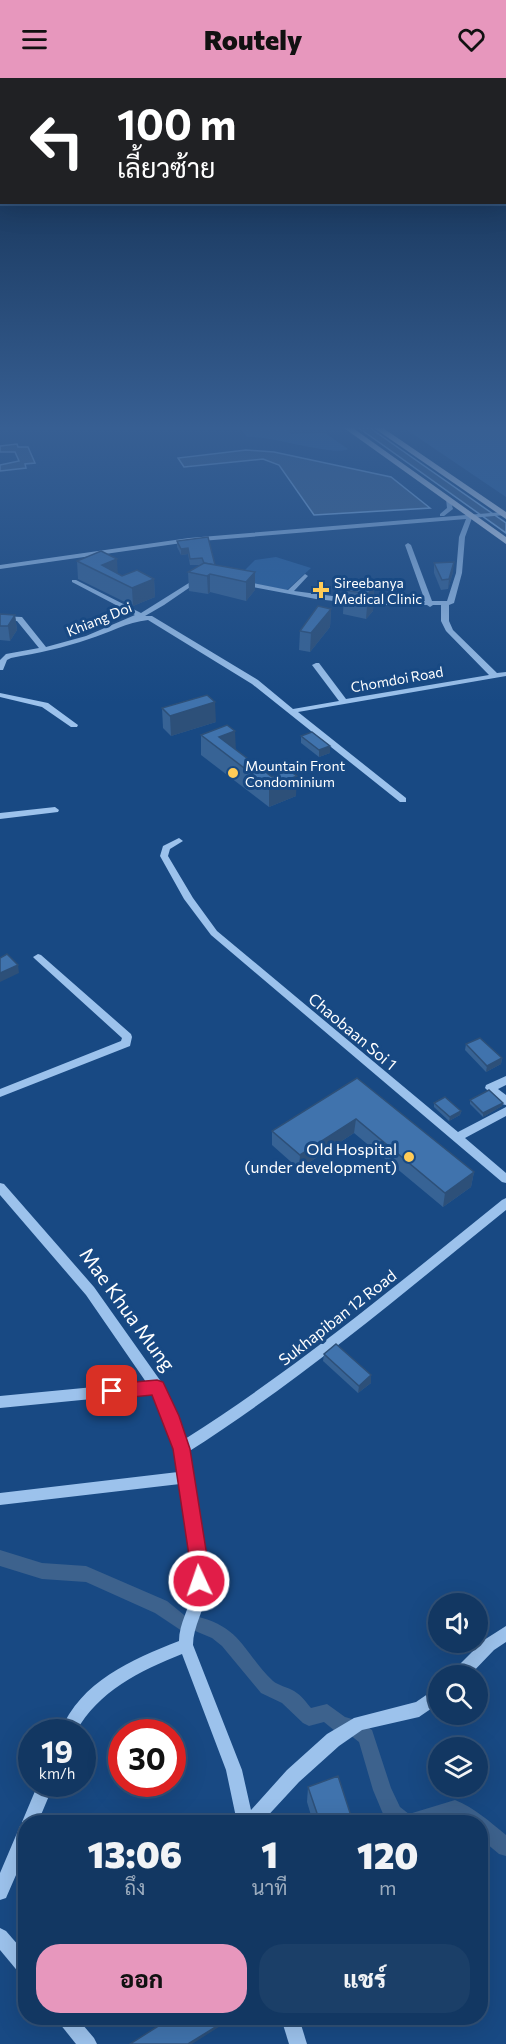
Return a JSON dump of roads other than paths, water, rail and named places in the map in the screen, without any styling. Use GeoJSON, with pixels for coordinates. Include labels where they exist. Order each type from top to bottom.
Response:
{"type":"FeatureCollection","features":[{"type":"Feature","properties":{"kind":"main road"},"geometry":{"type":"LineString","coordinates":[[475,520],[506,541]]}},
{"type":"Feature","properties":{"kind":"street"},"geometry":{"type":"LineString","coordinates":[[0,562],[200,536],[387,520]]}},
{"type":"Feature","properties":{"kind":"street"},"geometry":{"type":"LineString","coordinates":[[0,567],[200,536],[419,520]]}},
{"type":"Feature","properties":{"kind":"street"},"geometry":{"type":"LineString","coordinates":[[233,582],[379,604],[450,603],[459,573],[462,537],[469,520]]}},
{"type":"Feature","properties":{"kind":"street"},"geometry":{"type":"LineString","coordinates":[[408,546],[430,605]]}},
{"type":"Feature","properties":{"kind":"street"},"geometry":{"type":"LineString","coordinates":[[289,592],[305,576]]}},
{"type":"Feature","properties":{"kind":"street","name":"Khiang Doi"},"geometry":{"type":"LineString","coordinates":[[0,668],[2,659],[89,638],[164,603],[199,578],[212,578]]}},
{"type":"Feature","properties":{"kind":"street"},"geometry":{"type":"LineString","coordinates":[[74,581],[140,615]]}},
{"type":"Feature","properties":{"kind":"street"},"geometry":{"type":"LineString","coordinates":[[376,591],[379,604]]}},
{"type":"Feature","properties":{"kind":"street"},"geometry":{"type":"LineString","coordinates":[[445,604],[445,621],[450,631],[495,676]]}},
{"type":"Feature","properties":{"kind":"street"},"geometry":{"type":"LineString","coordinates":[[0,618],[20,620],[45,650]]}},
{"type":"Feature","properties":{"kind":"street"},"geometry":{"type":"LineString","coordinates":[[131,619],[149,618],[232,666],[403,800]]}},
{"type":"Feature","properties":{"kind":"street"},"geometry":{"type":"LineString","coordinates":[[316,665],[344,702]]}},
{"type":"Feature","properties":{"kind":"street","name":"Chomdoi Road"},"geometry":{"type":"LineString","coordinates":[[292,711],[506,674]]}},
{"type":"Feature","properties":{"kind":"street"},"geometry":{"type":"LineString","coordinates":[[0,696],[45,705],[74,725]]}},
{"type":"Feature","properties":{"kind":"street"},"geometry":{"type":"LineString","coordinates":[[0,816],[55,810]]}},
{"type":"Feature","properties":{"kind":"street","name":"Chaobaan Soi 1"},"geometry":{"type":"LineString","coordinates":[[179,841],[166,848],[164,856],[189,899],[214,933],[506,1179]]}},
{"type":"Feature","properties":{"kind":"street"},"geometry":{"type":"LineString","coordinates":[[0,1094],[126,1043],[127,1037],[38,957]]}},
{"type":"Feature","properties":{"kind":"street"},"geometry":{"type":"LineString","coordinates":[[506,1080],[490,1088],[506,1101]]}},
{"type":"Feature","properties":{"kind":"street"},"geometry":{"type":"LineString","coordinates":[[457,1138],[506,1111]]}},
{"type":"Feature","properties":{"kind":"street","name":"Mae Khua Mung"},"geometry":{"type":"LineString","coordinates":[[0,1187],[90,1291],[157,1387],[182,1449],[200,1569],[199,1594],[186,1633],[186,1645]]}},
{"type":"Feature","properties":{"kind":"street","name":"Sukhapiban 12 Road"},"geometry":{"type":"LineString","coordinates":[[182,1449],[251,1404],[358,1322],[506,1203]]}},
{"type":"Feature","properties":{"kind":"street"},"geometry":{"type":"LineString","coordinates":[[0,1402],[157,1387]]}},
{"type":"Feature","properties":{"kind":"street"},"geometry":{"type":"LineString","coordinates":[[0,1499],[187,1477]]}},
{"type":"Feature","properties":{"kind":"street"},"geometry":{"type":"LineString","coordinates":[[470,1665],[506,1633]]}},
{"type":"Feature","properties":{"kind":"street"},"geometry":{"type":"LineString","coordinates":[[76,1719],[83,1706],[100,1689],[122,1674],[186,1645],[234,1770],[244,1815]]}},
{"type":"Feature","properties":{"kind":"street"},"geometry":{"type":"LineString","coordinates":[[257,1815],[293,1776],[333,1740],[358,1724],[418,1709],[428,1702]]}},
{"type":"Feature","properties":{"kind":"street"},"geometry":{"type":"LineString","coordinates":[[33,1815],[41,1797]]}},
{"type":"Feature","properties":{"kind":"street"},"geometry":{"type":"LineString","coordinates":[[0,1892],[18,1850]]}},
{"type":"Feature","properties":{"kind":"street"},"geometry":{"type":"LineString","coordinates":[[0,1937],[18,1958]]}},
{"type":"Feature","properties":{"kind":"street"},"geometry":{"type":"LineString","coordinates":[[72,2025],[88,2044]]}},
{"type":"Feature","properties":{"kind":"street"},"geometry":{"type":"LineString","coordinates":[[292,2025],[298,2044]]}},
{"type":"Feature","properties":{"kind":"waterway"},"geometry":{"type":"LineString","coordinates":[[0,1558],[42,1571],[86,1574],[161,1607],[182,1623]]}},
{"type":"Feature","properties":{"kind":"waterway"},"geometry":{"type":"LineString","coordinates":[[195,1624],[218,1632],[228,1640],[267,1687],[288,1697],[309,1717],[327,1713],[341,1725],[353,1727],[366,1736],[382,1790],[394,1815]]}},
{"type":"Feature","properties":{"kind":"waterway"},"geometry":{"type":"LineString","coordinates":[[435,1815],[455,1809],[465,1815]]}},
{"type":"Feature","properties":{"kind":"waterway"},"geometry":{"type":"LineString","coordinates":[[488,1832],[506,1847]]}},
{"type":"Feature","properties":{"kind":"place","name":"Sireebanya Medical Clinic"},"geometry":{"type":"Point","coordinates":[321,590]}},
{"type":"Feature","properties":{"kind":"place","name":"Mountain Front Condominium"},"geometry":{"type":"Point","coordinates":[233,773]}},
{"type":"Feature","properties":{"kind":"place","name":"Old Hospital (under development)"},"geometry":{"type":"Point","coordinates":[409,1157]}}]}
